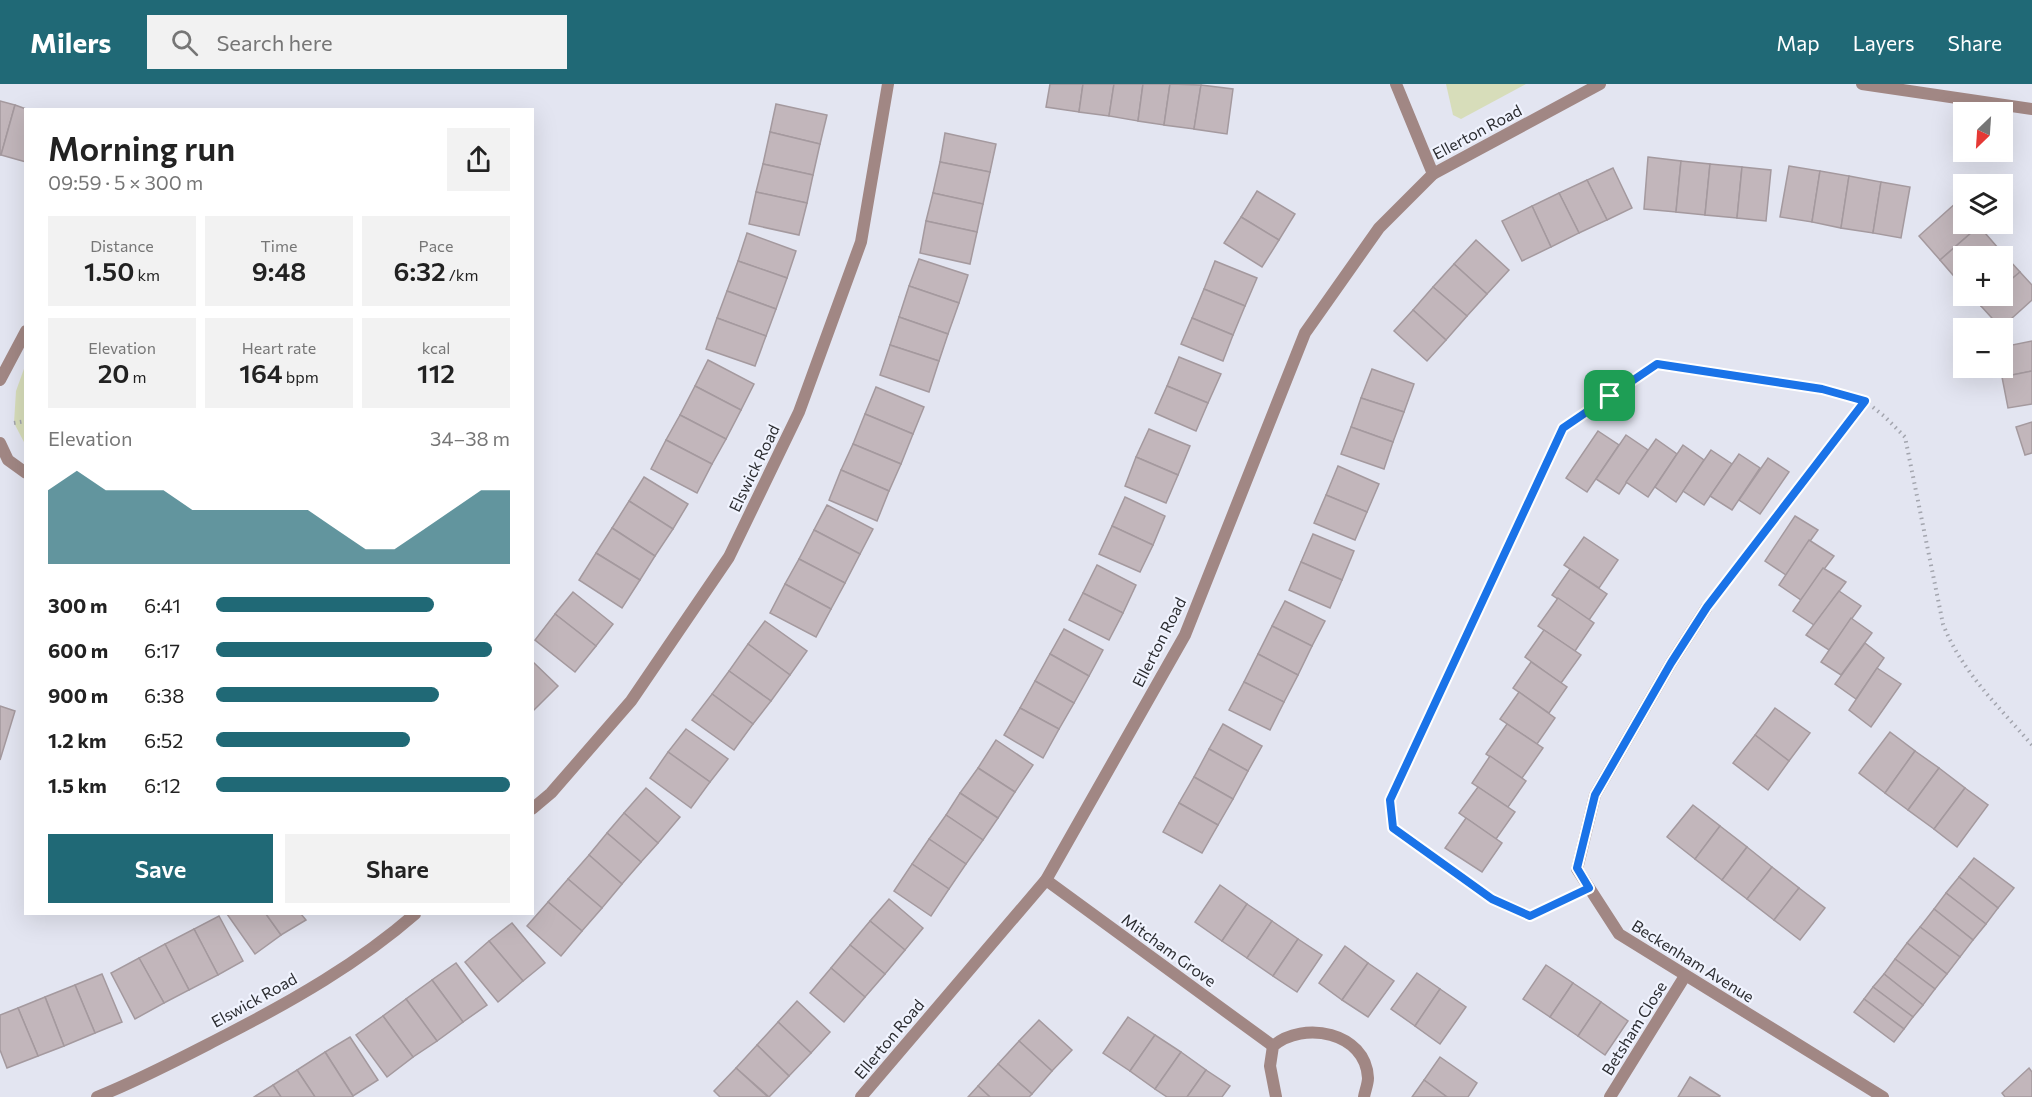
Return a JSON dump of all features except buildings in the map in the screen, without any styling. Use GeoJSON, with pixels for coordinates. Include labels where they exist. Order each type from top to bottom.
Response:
{"type":"FeatureCollection","features":[{"type":"Feature","properties":{"kind":"street","name":"Elswick Road"},"geometry":{"type":"LineString","coordinates":[[534,807],[551,794],[631,701],[729,557],[799,412],[861,242],[888,84]]}},
{"type":"Feature","properties":{"kind":"street","name":"Ellerton Road"},"geometry":{"type":"LineString","coordinates":[[1396,84],[1433,174]]}},
{"type":"Feature","properties":{"kind":"street","name":"Ellerton Road"},"geometry":{"type":"LineString","coordinates":[[861,1097],[1046,880],[1185,635],[1305,333],[1379,228],[1433,174],[1600,84]]}},
{"type":"Feature","properties":{"kind":"street"},"geometry":{"type":"LineString","coordinates":[[1862,84],[2032,110]]}},
{"type":"Feature","properties":{"kind":"street"},"geometry":{"type":"LineString","coordinates":[[0,380],[24,335]]}},
{"type":"Feature","properties":{"kind":"street"},"geometry":{"type":"LineString","coordinates":[[0,443],[8,460],[24,472]]}},
{"type":"Feature","properties":{"kind":"street","name":"Beckenham Avenue"},"geometry":{"type":"LineString","coordinates":[[1707,607],[1671,663],[1595,795],[1577,868],[1619,934],[1883,1097]]}},
{"type":"Feature","properties":{"kind":"street","name":"Mitcham Grove"},"geometry":{"type":"LineString","coordinates":[[1046,880],[1273,1046]]}},
{"type":"Feature","properties":{"kind":"street","name":"Elswick Road"},"geometry":{"type":"LineString","coordinates":[[98,1097],[144,1078],[287,1003],[392,933],[414,915]]}},
{"type":"Feature","properties":{"kind":"street","name":"Betsham Close"},"geometry":{"type":"LineString","coordinates":[[1610,1097],[1685,976]]}},
{"type":"Feature","properties":{"kind":"street"},"geometry":{"type":"LineString","coordinates":[[1276,1097],[1270,1066],[1273,1046],[1282,1038],[1299,1034],[1324,1033],[1350,1042],[1361,1057],[1368,1078],[1364,1097]]}},
{"type":"Feature","properties":{"kind":"path"},"geometry":{"type":"LineString","coordinates":[[1589,888],[1530,916],[1492,899],[1393,828],[1390,800],[1563,428],[1657,364],[1822,389],[1865,401],[1884,416],[1905,438],[1942,624],[1952,647],[1984,690],[2032,745]]}},
{"type":"Feature","properties":{"kind":"path"},"geometry":{"type":"LineString","coordinates":[[1707,607],[1865,401]]}},
{"type":"Feature","properties":{"kind":"path"},"geometry":{"type":"LineString","coordinates":[[14,423],[24,421]]}},
{"type":"Feature","properties":{"kind":"green space"},"geometry":{"type":"Polygon","coordinates":[[[1446,84],[1526,84],[1461,119],[1453,115],[1446,84]]]}},
{"type":"Feature","properties":{"kind":"green space"},"geometry":{"type":"Polygon","coordinates":[[[24,369],[24,442],[14,423],[16,391],[24,369]]]}},
{"type":"Feature","properties":{"kind":"route"},"geometry":{"type":"LineString","coordinates":[[1657,364],[1822,389],[1865,401],[1707,607],[1671,663],[1595,795],[1577,868],[1589,888],[1530,916],[1492,899],[1393,828],[1390,800],[1563,428],[1610,396],[1657,364]]}}]}
